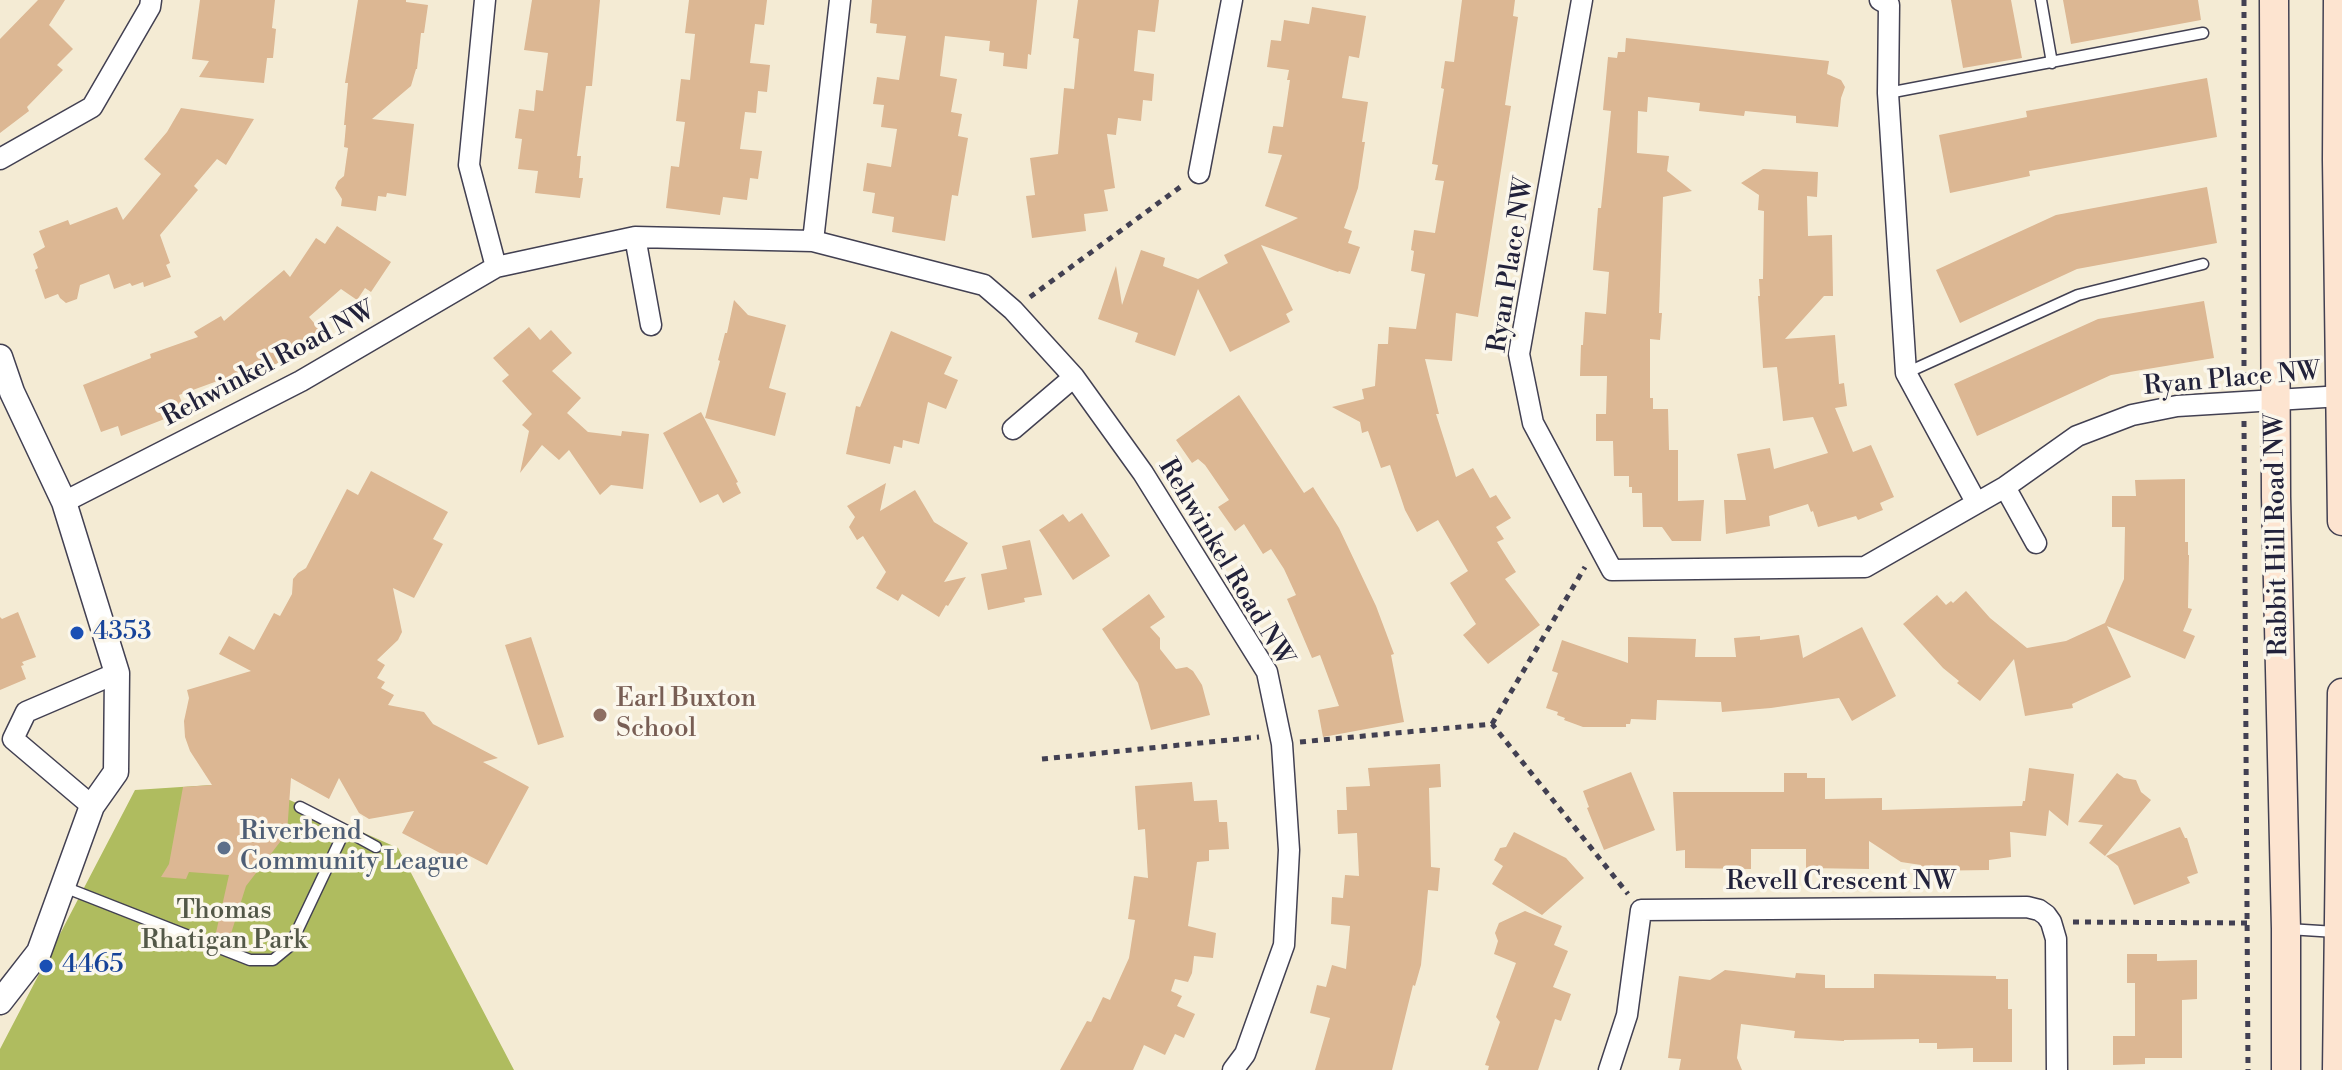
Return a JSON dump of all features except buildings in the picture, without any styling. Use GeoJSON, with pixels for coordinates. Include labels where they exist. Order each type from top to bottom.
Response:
{"type":"FeatureCollection","features":[{"type":"Feature","properties":{"kind":"main road","name":"Rabbit Hill Road NW"},"geometry":{"type":"LineString","coordinates":[[2274,0],[2276,497],[2286,929],[2286,1070]]}},
{"type":"Feature","properties":{"kind":"main road"},"geometry":{"type":"LineString","coordinates":[[2338,0],[2336,130],[2342,521]]}},
{"type":"Feature","properties":{"kind":"main road"},"geometry":{"type":"LineString","coordinates":[[2337,1070],[2342,693]]}},
{"type":"Feature","properties":{"kind":"street"},"geometry":{"type":"LineString","coordinates":[[0,159],[92,107],[150,7],[151,0]]}},
{"type":"Feature","properties":{"kind":"street"},"geometry":{"type":"LineString","coordinates":[[485,0],[469,165],[496,267]]}},
{"type":"Feature","properties":{"kind":"street"},"geometry":{"type":"LineString","coordinates":[[813,241],[840,0]]}},
{"type":"Feature","properties":{"kind":"street"},"geometry":{"type":"LineString","coordinates":[[1199,173],[1232,0]]}},
{"type":"Feature","properties":{"kind":"street","name":"Ryan Place NW"},"geometry":{"type":"LineString","coordinates":[[1582,0],[1519,354],[1533,423],[1612,570],[1865,567],[2005,487],[2077,436],[2132,415],[2177,406],[2341,396]]}},
{"type":"Feature","properties":{"kind":"street"},"geometry":{"type":"LineString","coordinates":[[1880,0],[1889,5],[1888,93],[1906,373],[1976,502]]}},
{"type":"Feature","properties":{"kind":"street"},"geometry":{"type":"LineString","coordinates":[[635,237],[651,325]]}},
{"type":"Feature","properties":{"kind":"street","name":"Rehwinkel Road NW"},"geometry":{"type":"LineString","coordinates":[[64,502],[301,381],[496,267],[635,237],[813,241],[984,285],[1013,310],[1074,377],[1143,473],[1267,672],[1281,739],[1289,850],[1284,945],[1245,1054],[1233,1070]]}},
{"type":"Feature","properties":{"kind":"street"},"geometry":{"type":"LineString","coordinates":[[0,357],[6,394],[64,502],[117,673],[116,772],[92,806],[39,952],[0,1002]]}},
{"type":"Feature","properties":{"kind":"street"},"geometry":{"type":"LineString","coordinates":[[1013,429],[1074,377]]}},
{"type":"Feature","properties":{"kind":"street"},"geometry":{"type":"LineString","coordinates":[[2005,487],[2036,543]]}},
{"type":"Feature","properties":{"kind":"street"},"geometry":{"type":"LineString","coordinates":[[92,806],[13,739],[26,712],[117,673]]}},
{"type":"Feature","properties":{"kind":"street","name":"Revell Crescent NW"},"geometry":{"type":"LineString","coordinates":[[1641,910],[2027,907],[2039,910],[2051,922]]}},
{"type":"Feature","properties":{"kind":"street"},"geometry":{"type":"LineString","coordinates":[[1609,1070],[1627,1015],[1641,910]]}},
{"type":"Feature","properties":{"kind":"street"},"geometry":{"type":"LineString","coordinates":[[2051,922],[2057,951],[2057,1070]]}},
{"type":"Feature","properties":{"kind":"lane"},"geometry":{"type":"LineString","coordinates":[[2041,0],[2052,63]]}},
{"type":"Feature","properties":{"kind":"lane"},"geometry":{"type":"LineString","coordinates":[[1888,93],[2203,33]]}},
{"type":"Feature","properties":{"kind":"lane"},"geometry":{"type":"LineString","coordinates":[[1906,373],[2078,295],[2203,264]]}},
{"type":"Feature","properties":{"kind":"lane"},"geometry":{"type":"LineString","coordinates":[[300,807],[376,847]]}},
{"type":"Feature","properties":{"kind":"lane"},"geometry":{"type":"LineString","coordinates":[[63,887],[250,960],[273,960],[290,946],[345,830]]}},
{"type":"Feature","properties":{"kind":"lane"},"geometry":{"type":"LineString","coordinates":[[2286,929],[2341,932]]}},
{"type":"Feature","properties":{"kind":"path"},"geometry":{"type":"LineString","coordinates":[[2244,0],[2243,401],[2246,445],[2248,1070]]}},
{"type":"Feature","properties":{"kind":"path"},"geometry":{"type":"LineString","coordinates":[[1013,310],[1199,173]]}},
{"type":"Feature","properties":{"kind":"path"},"geometry":{"type":"LineString","coordinates":[[1492,724],[1598,545]]}},
{"type":"Feature","properties":{"kind":"path"},"geometry":{"type":"LineString","coordinates":[[1042,759],[1492,724]]}},
{"type":"Feature","properties":{"kind":"path"},"geometry":{"type":"LineString","coordinates":[[1492,724],[1641,910]]}},
{"type":"Feature","properties":{"kind":"path"},"geometry":{"type":"LineString","coordinates":[[2051,922],[2248,923]]}},
{"type":"Feature","properties":{"kind":"green space","name":"Thomas Rhatigan Park"},"geometry":{"type":"Polygon","coordinates":[[[257,782],[267,790],[398,848],[514,1070],[0,1070],[0,1049],[135,790],[257,782]]]}},
{"type":"Feature","properties":{"kind":"place","name":"4353"},"geometry":{"type":"Point","coordinates":[77,633]}},
{"type":"Feature","properties":{"kind":"place","name":"Earl Buxton School"},"geometry":{"type":"Point","coordinates":[600,715]}},
{"type":"Feature","properties":{"kind":"place","name":"Riverbend Community League"},"geometry":{"type":"Point","coordinates":[224,848]}},
{"type":"Feature","properties":{"kind":"place","name":"4465"},"geometry":{"type":"Point","coordinates":[46,966]}}]}
